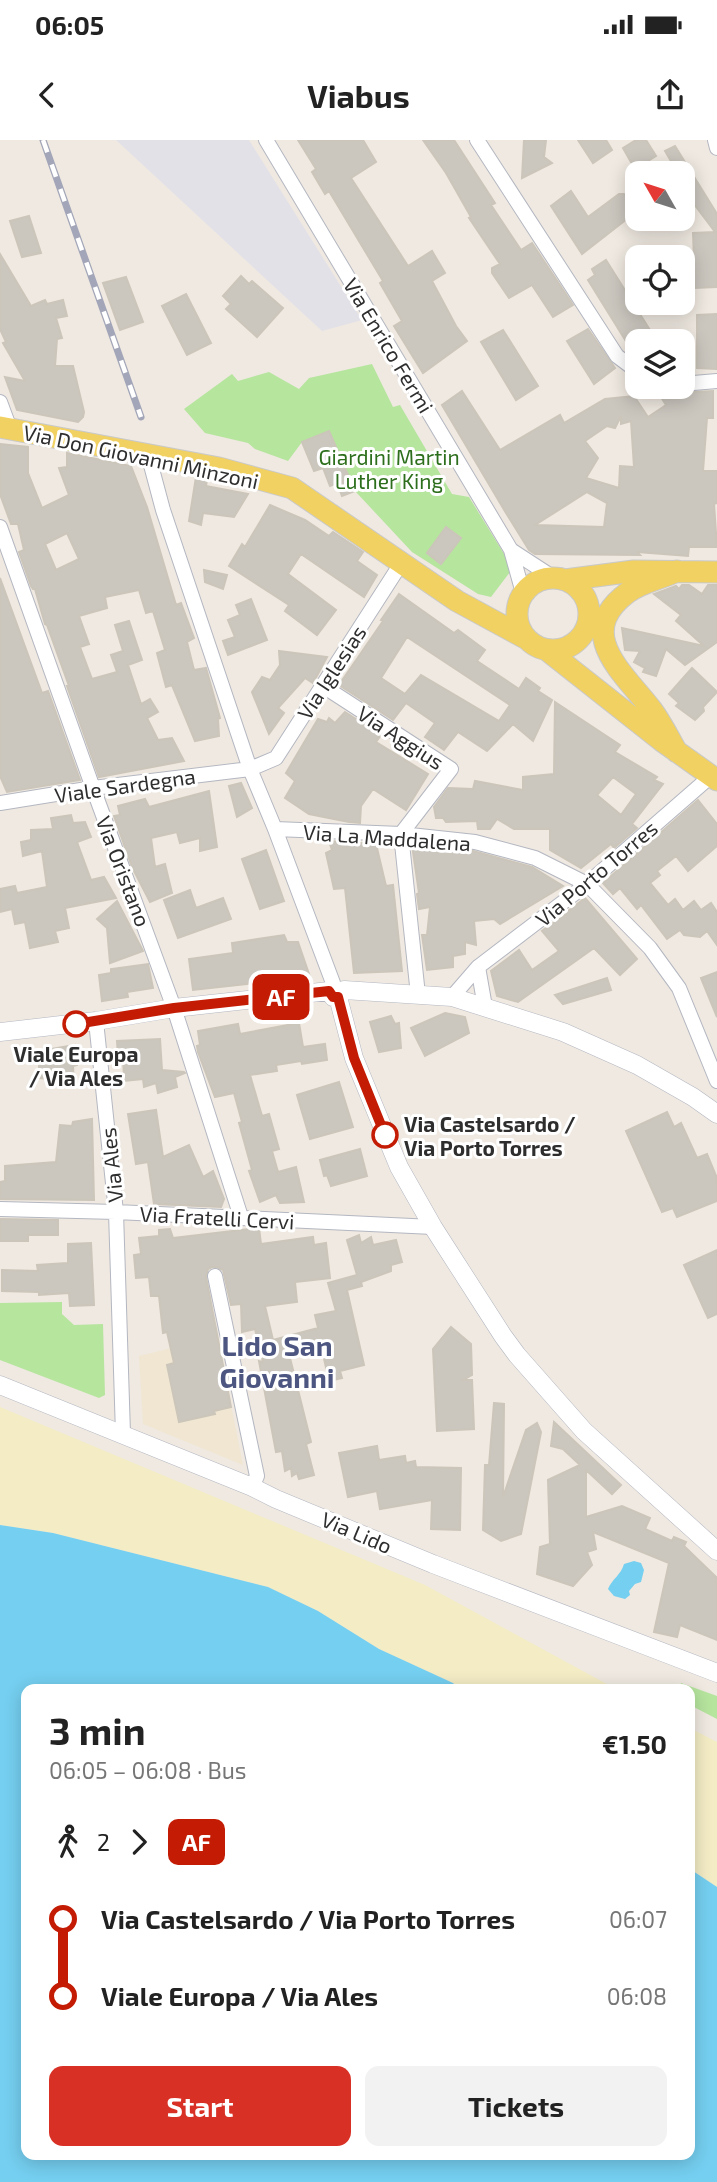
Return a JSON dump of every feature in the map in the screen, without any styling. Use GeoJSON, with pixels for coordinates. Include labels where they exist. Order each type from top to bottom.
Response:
{"type":"FeatureCollection","features":[{"type":"Feature","properties":{"kind":"main road","name":"Via Don Giovanni Minzoni"},"geometry":{"type":"LineString","coordinates":[[5,428],[219,468],[292,488],[457,601],[527,639]]}},
{"type":"Feature","properties":{"kind":"main road"},"geometry":{"type":"LineString","coordinates":[[590,616],[602,594],[613,583],[634,571]]}},
{"type":"Feature","properties":{"kind":"main road"},"geometry":{"type":"LineString","coordinates":[[714,778],[669,747],[548,651],[536,647],[520,629],[517,617],[521,599],[531,585],[542,579],[634,571],[717,572]]}},
{"type":"Feature","properties":{"kind":"main road"},"geometry":{"type":"LineString","coordinates":[[669,747],[653,712],[606,651],[602,627],[612,605],[629,591],[677,572]]}},
{"type":"Feature","properties":{"kind":"main road"},"geometry":{"type":"LineString","coordinates":[[548,651],[572,646],[582,638],[588,628],[590,616],[589,604],[584,594],[576,585],[560,579]]}},
{"type":"Feature","properties":{"kind":"main road","name":"Via Don Giovanni Minzoni"},"geometry":{"type":"LineString","coordinates":[[457,601],[498,606],[521,599]]}},
{"type":"Feature","properties":{"kind":"main road"},"geometry":{"type":"LineString","coordinates":[[582,638],[669,747]]}},
{"type":"Feature","properties":{"kind":"street","name":"Via Enrico Fermi"},"geometry":{"type":"LineString","coordinates":[[266,140],[512,550],[521,599]]}},
{"type":"Feature","properties":{"kind":"street"},"geometry":{"type":"LineString","coordinates":[[477,140],[617,355],[625,361]]}},
{"type":"Feature","properties":{"kind":"street"},"geometry":{"type":"LineString","coordinates":[[715,140],[717,148]]}},
{"type":"Feature","properties":{"kind":"street"},"geometry":{"type":"LineString","coordinates":[[695,383],[717,381]]}},
{"type":"Feature","properties":{"kind":"street"},"geometry":{"type":"LineString","coordinates":[[0,402],[5,428]]}},
{"type":"Feature","properties":{"kind":"street"},"geometry":{"type":"LineString","coordinates":[[148,454],[163,510],[250,769],[336,990],[354,1058],[399,1167],[433,1227],[517,1355],[584,1431],[717,1551]]}},
{"type":"Feature","properties":{"kind":"street","name":"Via Oristano"},"geometry":{"type":"LineString","coordinates":[[0,527],[174,1008],[241,1217]]}},
{"type":"Feature","properties":{"kind":"street","name":"Via Enrico Fermi"},"geometry":{"type":"LineString","coordinates":[[512,550],[560,579]]}},
{"type":"Feature","properties":{"kind":"street","name":"Via Iglesias"},"geometry":{"type":"LineString","coordinates":[[250,769],[276,758],[402,562]]}},
{"type":"Feature","properties":{"kind":"street","name":"Via Aggius"},"geometry":{"type":"LineString","coordinates":[[323,686],[452,769],[401,834]]}},
{"type":"Feature","properties":{"kind":"street","name":"Viale Sardegna"},"geometry":{"type":"LineString","coordinates":[[0,803],[93,788],[250,769]]}},
{"type":"Feature","properties":{"kind":"street","name":"Via Porto Torres"},"geometry":{"type":"LineString","coordinates":[[452,997],[478,967],[587,884],[714,778]]}},
{"type":"Feature","properties":{"kind":"street","name":"Via La Maddalena"},"geometry":{"type":"LineString","coordinates":[[275,829],[401,834],[475,842],[535,858],[587,884],[650,948],[679,988],[717,1081]]}},
{"type":"Feature","properties":{"kind":"street"},"geometry":{"type":"LineString","coordinates":[[401,834],[418,995]]}},
{"type":"Feature","properties":{"kind":"street"},"geometry":{"type":"LineString","coordinates":[[478,967],[485,1007]]}},
{"type":"Feature","properties":{"kind":"street"},"geometry":{"type":"LineString","coordinates":[[2,1028],[96,1021],[174,1008],[336,990],[452,997],[563,1032],[637,1065],[717,1114]]}},
{"type":"Feature","properties":{"kind":"street","name":"Via Ales"},"geometry":{"type":"LineString","coordinates":[[96,1021],[116,1212],[123,1434]]}},
{"type":"Feature","properties":{"kind":"street","name":"Via Fratelli Cervi"},"geometry":{"type":"LineString","coordinates":[[0,1209],[433,1227]]}},
{"type":"Feature","properties":{"kind":"street"},"geometry":{"type":"LineString","coordinates":[[215,1276],[257,1476],[252,1487]]}},
{"type":"Feature","properties":{"kind":"street","name":"Via Lido"},"geometry":{"type":"LineString","coordinates":[[0,1385],[433,1564],[717,1673]]}},
{"type":"Feature","properties":{"kind":"shaded area"},"geometry":{"type":"Polygon","coordinates":[[[116,140],[249,140],[362,320],[322,331],[116,140]]]}},
{"type":"Feature","properties":{"kind":"shaded area"},"geometry":{"type":"Polygon","coordinates":[[[217,1337],[243,1465],[143,1424],[139,1356],[217,1337]]]}},
{"type":"Feature","properties":{"kind":"green space","name":"Giardini Martin Luther King"},"geometry":{"type":"Polygon","coordinates":[[[372,364],[393,407],[400,405],[452,494],[469,497],[506,557],[510,572],[491,597],[478,594],[412,552],[355,491],[329,431],[302,442],[288,461],[255,449],[248,443],[205,433],[184,409],[232,374],[238,381],[269,372],[299,389],[309,378],[372,364]],[[446,527],[427,553],[441,564],[461,537],[446,527]]]}},
{"type":"Feature","properties":{"kind":"green space"},"geometry":{"type":"Polygon","coordinates":[[[62,1302],[62,1314],[74,1325],[103,1324],[105,1395],[99,1398],[0,1360],[0,1303],[62,1302]]]}},
{"type":"Feature","properties":{"kind":"green space"},"geometry":{"type":"Polygon","coordinates":[[[695,1688],[717,1696],[717,1719],[695,1708],[695,1688]]]}},
{"type":"Feature","properties":{"kind":"sand"},"geometry":{"type":"Polygon","coordinates":[[[0,1407],[425,1585],[607,1684],[454,1684],[379,1649],[318,1611],[268,1587],[53,1533],[0,1525],[0,1407]]]}},
{"type":"Feature","properties":{"kind":"sand"},"geometry":{"type":"Polygon","coordinates":[[[695,1731],[717,1742],[717,1887],[695,1872],[695,1731]]]}},
{"type":"Feature","properties":{"kind":"water"},"geometry":{"type":"Polygon","coordinates":[[[0,1525],[53,1533],[268,1587],[318,1611],[379,1649],[454,1684],[21,1684],[21,2160],[695,2160],[695,1872],[717,1887],[717,2182],[0,2182],[0,1525]]]}},
{"type":"Feature","properties":{"kind":"water"},"geometry":{"type":"Polygon","coordinates":[[[634,1561],[641,1563],[644,1570],[641,1582],[635,1584],[625,1599],[614,1596],[608,1589],[624,1564],[634,1561]]]}},
{"type":"Feature","properties":{"kind":"building"},"geometry":{"type":"Polygon","coordinates":[[[298,140],[363,140],[376,162],[351,178],[408,266],[432,251],[445,273],[432,281],[467,341],[423,373],[394,326],[402,321],[380,283],[383,281],[329,191],[325,194],[312,172],[316,169],[298,140]]]}},
{"type":"Feature","properties":{"kind":"building"},"geometry":{"type":"Polygon","coordinates":[[[423,140],[454,140],[495,203],[491,205],[521,250],[532,243],[573,305],[553,317],[532,285],[509,298],[492,273],[492,268],[500,264],[469,218],[471,217],[446,173],[423,140]]]}},
{"type":"Feature","properties":{"kind":"building"},"geometry":{"type":"Polygon","coordinates":[[[524,140],[546,140],[544,157],[552,163],[522,178],[524,140]]]}},
{"type":"Feature","properties":{"kind":"building"},"geometry":{"type":"Polygon","coordinates":[[[578,140],[606,140],[612,150],[593,163],[578,140]]]}},
{"type":"Feature","properties":{"kind":"building"},"geometry":{"type":"Polygon","coordinates":[[[636,140],[646,140],[656,156],[648,161],[630,161],[623,148],[636,140]]]}},
{"type":"Feature","properties":{"kind":"building"},"geometry":{"type":"Polygon","coordinates":[[[675,146],[684,161],[671,161],[665,151],[675,146]]]}},
{"type":"Feature","properties":{"kind":"building"},"geometry":{"type":"Polygon","coordinates":[[[695,178],[717,214],[717,287],[695,288],[693,233],[715,232],[695,205],[695,178]]]}},
{"type":"Feature","properties":{"kind":"building"},"geometry":{"type":"Polygon","coordinates":[[[571,191],[588,217],[619,194],[624,194],[625,220],[582,254],[551,206],[571,191]]]}},
{"type":"Feature","properties":{"kind":"building"},"geometry":{"type":"Polygon","coordinates":[[[29,216],[41,253],[22,257],[10,221],[29,216]]]}},
{"type":"Feature","properties":{"kind":"building"},"geometry":{"type":"Polygon","coordinates":[[[0,254],[31,306],[45,300],[47,304],[63,300],[67,316],[56,318],[62,338],[57,339],[55,366],[73,366],[84,412],[78,422],[17,410],[5,377],[25,381],[3,343],[6,342],[0,329],[0,254]]]}},
{"type":"Feature","properties":{"kind":"building"},"geometry":{"type":"Polygon","coordinates":[[[606,260],[625,290],[625,315],[641,315],[649,329],[625,329],[625,340],[588,280],[595,275],[592,269],[606,260]]]}},
{"type":"Feature","properties":{"kind":"building"},"geometry":{"type":"Polygon","coordinates":[[[241,276],[249,284],[252,281],[283,308],[257,337],[226,309],[231,304],[223,296],[241,276]]]}},
{"type":"Feature","properties":{"kind":"building"},"geometry":{"type":"Polygon","coordinates":[[[126,277],[143,322],[120,330],[103,283],[126,277]]]}},
{"type":"Feature","properties":{"kind":"building"},"geometry":{"type":"Polygon","coordinates":[[[186,294],[211,343],[187,355],[162,306],[186,294]]]}},
{"type":"Feature","properties":{"kind":"building"},"geometry":{"type":"Polygon","coordinates":[[[717,314],[717,369],[697,368],[697,315],[717,314]]]}},
{"type":"Feature","properties":{"kind":"building"},"geometry":{"type":"Polygon","coordinates":[[[588,329],[615,368],[594,384],[567,341],[588,329]]]}},
{"type":"Feature","properties":{"kind":"building"},"geometry":{"type":"Polygon","coordinates":[[[503,330],[538,386],[516,400],[481,342],[503,330]]]}},
{"type":"Feature","properties":{"kind":"building"},"geometry":{"type":"Polygon","coordinates":[[[462,391],[500,450],[560,415],[564,423],[605,399],[636,399],[648,417],[666,405],[662,399],[695,399],[695,392],[713,391],[713,418],[707,418],[703,471],[717,471],[717,503],[714,504],[717,547],[689,547],[688,556],[637,552],[640,555],[535,554],[529,550],[442,405],[462,391]],[[621,416],[615,428],[607,426],[585,441],[598,458],[586,478],[619,488],[620,466],[634,467],[631,421],[621,424],[621,416]],[[587,492],[535,525],[604,527],[607,503],[587,492]]]}},
{"type":"Feature","properties":{"kind":"building"},"geometry":{"type":"Polygon","coordinates":[[[329,431],[355,491],[342,496],[337,483],[330,486],[323,468],[314,471],[302,442],[329,431]]]}},
{"type":"Feature","properties":{"kind":"building"},"geometry":{"type":"Polygon","coordinates":[[[0,444],[28,447],[28,473],[42,508],[69,495],[59,468],[67,467],[67,453],[131,466],[147,507],[176,605],[181,603],[194,638],[187,642],[194,670],[206,668],[220,718],[219,736],[195,741],[172,685],[166,687],[157,653],[165,650],[153,611],[146,613],[139,590],[105,597],[107,608],[79,616],[89,644],[80,647],[92,679],[117,672],[111,655],[123,651],[115,625],[129,621],[142,660],[128,665],[141,704],[150,699],[158,712],[147,718],[158,740],[172,738],[184,761],[99,777],[35,589],[31,586],[19,552],[24,550],[18,524],[11,524],[0,494],[0,444]],[[67,533],[45,544],[56,570],[79,559],[67,533]]]}},
{"type":"Feature","properties":{"kind":"building"},"geometry":{"type":"Polygon","coordinates":[[[196,477],[207,479],[206,486],[248,494],[234,517],[203,513],[201,525],[189,521],[196,477]]]}},
{"type":"Feature","properties":{"kind":"building"},"geometry":{"type":"Polygon","coordinates":[[[270,505],[305,520],[329,536],[333,532],[363,552],[357,561],[377,575],[364,597],[301,554],[288,574],[336,610],[317,635],[285,611],[289,605],[229,566],[242,544],[245,547],[270,505]]]}},
{"type":"Feature","properties":{"kind":"building"},"geometry":{"type":"Polygon","coordinates":[[[446,527],[461,538],[441,564],[427,553],[446,527]]]}},
{"type":"Feature","properties":{"kind":"building"},"geometry":{"type":"Polygon","coordinates":[[[204,570],[227,575],[223,589],[205,582],[204,570]]]}},
{"type":"Feature","properties":{"kind":"building"},"geometry":{"type":"Polygon","coordinates":[[[0,578],[42,693],[48,691],[80,780],[7,792],[0,776],[0,578]]]}},
{"type":"Feature","properties":{"kind":"building"},"geometry":{"type":"Polygon","coordinates":[[[682,585],[689,585],[702,594],[708,585],[717,585],[717,642],[685,665],[666,649],[656,676],[643,672],[645,668],[634,662],[640,651],[625,650],[622,628],[704,646],[676,621],[681,615],[654,594],[676,586],[679,589],[682,585]]]}},
{"type":"Feature","properties":{"kind":"building"},"geometry":{"type":"Polygon","coordinates":[[[399,594],[454,633],[458,630],[485,650],[477,661],[519,689],[526,678],[540,688],[538,691],[552,700],[533,741],[513,724],[487,751],[458,732],[444,750],[425,737],[435,723],[406,703],[393,720],[339,685],[383,621],[381,620],[399,594]],[[407,637],[381,678],[405,694],[421,675],[499,721],[510,705],[407,637]]]}},
{"type":"Feature","properties":{"kind":"building"},"geometry":{"type":"Polygon","coordinates":[[[251,599],[267,640],[228,655],[223,641],[235,637],[228,620],[240,615],[236,605],[251,599]]]}},
{"type":"Feature","properties":{"kind":"building"},"geometry":{"type":"Polygon","coordinates":[[[279,651],[327,657],[313,683],[305,678],[278,708],[284,713],[269,734],[252,692],[262,677],[270,680],[280,665],[279,651]]]}},
{"type":"Feature","properties":{"kind":"building"},"geometry":{"type":"Polygon","coordinates":[[[692,668],[717,692],[695,720],[676,706],[679,703],[669,694],[692,668]]]}},
{"type":"Feature","properties":{"kind":"building"},"geometry":{"type":"Polygon","coordinates":[[[555,702],[620,745],[615,752],[657,777],[654,780],[663,784],[632,824],[637,828],[614,848],[611,844],[581,868],[550,850],[550,829],[514,829],[497,819],[490,829],[478,829],[477,821],[446,822],[443,818],[436,818],[434,807],[448,788],[473,789],[475,781],[523,790],[523,777],[554,774],[555,702]],[[613,777],[597,795],[621,815],[636,794],[613,777]]]}},
{"type":"Feature","properties":{"kind":"building"},"geometry":{"type":"Polygon","coordinates":[[[345,712],[381,735],[376,742],[428,774],[406,810],[373,789],[361,806],[360,823],[309,814],[285,798],[295,781],[286,773],[318,719],[327,722],[329,718],[335,723],[345,712]]]}},
{"type":"Feature","properties":{"kind":"building"},"geometry":{"type":"Polygon","coordinates":[[[241,783],[252,808],[237,817],[229,786],[241,783]]]}},
{"type":"Feature","properties":{"kind":"building"},"geometry":{"type":"Polygon","coordinates":[[[209,791],[217,847],[200,851],[200,838],[180,843],[177,832],[151,838],[155,867],[165,864],[172,893],[150,902],[132,867],[114,816],[120,815],[118,806],[145,799],[149,807],[209,791]]]}},
{"type":"Feature","properties":{"kind":"building"},"geometry":{"type":"Polygon","coordinates":[[[698,800],[717,824],[717,846],[688,871],[676,856],[657,871],[660,875],[650,883],[668,905],[675,899],[683,910],[694,901],[701,910],[711,903],[717,912],[717,945],[707,931],[700,937],[684,935],[680,930],[667,939],[641,905],[637,909],[620,888],[613,894],[603,883],[698,800]]]}},
{"type":"Feature","properties":{"kind":"building"},"geometry":{"type":"Polygon","coordinates":[[[71,815],[73,823],[85,822],[91,837],[77,842],[91,880],[104,877],[116,898],[65,908],[69,928],[55,931],[58,942],[30,948],[25,922],[15,924],[12,909],[0,912],[0,889],[15,886],[17,893],[47,887],[42,851],[23,856],[21,842],[31,840],[31,830],[53,829],[51,818],[71,815]]]}},
{"type":"Feature","properties":{"kind":"building"},"geometry":{"type":"Polygon","coordinates":[[[329,841],[376,844],[386,886],[393,885],[402,971],[354,973],[345,888],[334,889],[326,853],[332,850],[329,841]]]}},
{"type":"Feature","properties":{"kind":"building"},"geometry":{"type":"Polygon","coordinates":[[[412,845],[444,848],[445,851],[473,851],[532,867],[563,886],[500,924],[494,919],[474,921],[476,945],[465,942],[465,954],[453,956],[453,967],[427,970],[422,935],[427,935],[430,907],[419,909],[412,845]]]}},
{"type":"Feature","properties":{"kind":"building"},"geometry":{"type":"Polygon","coordinates":[[[266,850],[284,901],[260,909],[242,859],[266,850]]]}},
{"type":"Feature","properties":{"kind":"building"},"geometry":{"type":"Polygon","coordinates":[[[190,890],[196,908],[223,898],[231,919],[178,938],[164,900],[190,890]]]}},
{"type":"Feature","properties":{"kind":"building"},"geometry":{"type":"Polygon","coordinates":[[[585,898],[637,959],[620,975],[594,948],[518,1002],[497,996],[491,971],[519,950],[532,970],[559,951],[542,931],[585,898]]]}},
{"type":"Feature","properties":{"kind":"building"},"geometry":{"type":"Polygon","coordinates":[[[117,901],[143,951],[110,963],[107,928],[97,919],[117,901]]]}},
{"type":"Feature","properties":{"kind":"building"},"geometry":{"type":"Polygon","coordinates":[[[284,935],[287,942],[298,942],[310,977],[193,990],[189,959],[233,953],[232,943],[284,935]]]}},
{"type":"Feature","properties":{"kind":"building"},"geometry":{"type":"Polygon","coordinates":[[[148,964],[153,988],[127,992],[128,997],[102,1001],[99,975],[111,973],[111,969],[148,964]]]}},
{"type":"Feature","properties":{"kind":"building"},"geometry":{"type":"Polygon","coordinates":[[[717,972],[717,1017],[701,978],[717,972]]]}},
{"type":"Feature","properties":{"kind":"building"},"geometry":{"type":"Polygon","coordinates":[[[607,978],[611,990],[563,1004],[555,995],[607,978]]]}},
{"type":"Feature","properties":{"kind":"building"},"geometry":{"type":"Polygon","coordinates":[[[445,1013],[465,1017],[469,1033],[425,1056],[411,1028],[445,1013]]]}},
{"type":"Feature","properties":{"kind":"building"},"geometry":{"type":"Polygon","coordinates":[[[391,1016],[395,1024],[399,1023],[401,1048],[379,1052],[370,1022],[391,1016]]]}},
{"type":"Feature","properties":{"kind":"building"},"geometry":{"type":"Polygon","coordinates":[[[299,1023],[303,1047],[325,1044],[327,1060],[276,1065],[277,1071],[250,1075],[262,1116],[269,1114],[279,1149],[272,1151],[278,1172],[296,1167],[304,1202],[280,1203],[276,1195],[260,1202],[249,1171],[252,1170],[234,1093],[215,1097],[198,1052],[198,1031],[238,1024],[240,1034],[299,1023]]]}},
{"type":"Feature","properties":{"kind":"building"},"geometry":{"type":"Polygon","coordinates":[[[160,1039],[162,1070],[185,1073],[175,1077],[177,1087],[158,1093],[156,1083],[144,1087],[143,1079],[124,1081],[123,1053],[118,1057],[117,1041],[160,1039]]]}},
{"type":"Feature","properties":{"kind":"building"},"geometry":{"type":"Polygon","coordinates":[[[75,1045],[77,1065],[73,1066],[74,1086],[51,1087],[50,1079],[39,1078],[39,1051],[75,1045]]]}},
{"type":"Feature","properties":{"kind":"building"},"geometry":{"type":"Polygon","coordinates":[[[339,1082],[353,1127],[310,1139],[297,1095],[339,1082]]]}},
{"type":"Feature","properties":{"kind":"building"},"geometry":{"type":"Polygon","coordinates":[[[156,1110],[163,1157],[189,1145],[203,1177],[213,1171],[224,1199],[221,1207],[154,1204],[148,1162],[136,1164],[128,1114],[156,1110]]]}},
{"type":"Feature","properties":{"kind":"building"},"geometry":{"type":"Polygon","coordinates":[[[667,1112],[674,1127],[681,1123],[697,1158],[707,1154],[717,1178],[717,1201],[677,1217],[673,1208],[662,1212],[626,1131],[667,1112]]]}},
{"type":"Feature","properties":{"kind":"building"},"geometry":{"type":"Polygon","coordinates":[[[92,1119],[94,1200],[0,1199],[0,1182],[5,1181],[5,1166],[56,1162],[60,1125],[72,1126],[73,1122],[92,1119]]]}},
{"type":"Feature","properties":{"kind":"building"},"geometry":{"type":"Polygon","coordinates":[[[360,1149],[367,1176],[331,1186],[327,1175],[324,1176],[320,1160],[360,1149]]]}},
{"type":"Feature","properties":{"kind":"building"},"geometry":{"type":"Polygon","coordinates":[[[0,1219],[58,1220],[58,1235],[28,1235],[28,1241],[0,1241],[0,1219]]]}},
{"type":"Feature","properties":{"kind":"building"},"geometry":{"type":"Polygon","coordinates":[[[259,1228],[261,1244],[313,1237],[314,1245],[326,1243],[330,1278],[295,1282],[297,1302],[265,1306],[273,1340],[318,1328],[315,1315],[336,1311],[328,1283],[357,1275],[347,1240],[359,1235],[361,1243],[371,1237],[373,1245],[396,1240],[402,1262],[391,1265],[391,1271],[361,1282],[362,1286],[347,1290],[364,1365],[340,1371],[342,1378],[329,1381],[321,1345],[289,1354],[311,1442],[306,1444],[314,1475],[299,1479],[297,1473],[292,1476],[291,1468],[285,1471],[282,1451],[276,1452],[259,1361],[263,1362],[255,1329],[242,1332],[241,1304],[231,1305],[223,1270],[212,1267],[208,1269],[206,1277],[231,1407],[214,1411],[215,1414],[179,1422],[167,1365],[174,1363],[167,1332],[163,1333],[159,1296],[151,1296],[149,1277],[136,1278],[134,1255],[141,1254],[139,1238],[159,1236],[159,1230],[170,1229],[173,1238],[259,1228]]]}},
{"type":"Feature","properties":{"kind":"building"},"geometry":{"type":"Polygon","coordinates":[[[91,1243],[94,1305],[70,1306],[69,1293],[39,1295],[39,1292],[2,1291],[2,1270],[38,1271],[37,1265],[68,1263],[68,1244],[91,1243]]]}},
{"type":"Feature","properties":{"kind":"building"},"geometry":{"type":"Polygon","coordinates":[[[717,1250],[717,1314],[708,1318],[684,1265],[717,1250]]]}},
{"type":"Feature","properties":{"kind":"building"},"geometry":{"type":"Polygon","coordinates":[[[451,1327],[471,1344],[472,1375],[463,1380],[472,1380],[474,1429],[437,1431],[433,1349],[451,1327]]]}},
{"type":"Feature","properties":{"kind":"building"},"geometry":{"type":"Polygon","coordinates":[[[494,1403],[504,1404],[503,1497],[526,1430],[537,1423],[541,1432],[521,1534],[501,1541],[483,1530],[485,1465],[489,1465],[494,1403]]]}},
{"type":"Feature","properties":{"kind":"building"},"geometry":{"type":"Polygon","coordinates":[[[554,1422],[621,1485],[612,1494],[586,1470],[586,1517],[622,1506],[650,1518],[645,1529],[672,1541],[674,1537],[686,1542],[684,1546],[717,1578],[717,1640],[680,1625],[677,1637],[654,1632],[669,1563],[593,1532],[596,1549],[587,1552],[592,1565],[573,1586],[537,1574],[540,1547],[550,1544],[548,1480],[580,1465],[563,1449],[551,1446],[554,1422]]]}},
{"type":"Feature","properties":{"kind":"building"},"geometry":{"type":"Polygon","coordinates":[[[377,1446],[379,1460],[405,1456],[406,1463],[415,1461],[416,1467],[461,1468],[460,1530],[431,1529],[432,1500],[380,1509],[377,1491],[348,1497],[339,1453],[377,1446]]]}},
{"type":"Feature","properties":{"kind":"railway"},"geometry":{"type":"LineString","coordinates":[[43,140],[141,417]]}},
{"type":"Feature","properties":{"kind":"bus line","name":"AF"},"geometry":{"type":"LineString","coordinates":[[76,1024],[174,1008],[329,991],[333,997],[338,997],[354,1058],[385,1135]]}},
{"type":"Feature","properties":{"kind":"place","name":"Viale Europa / Via Ales"},"geometry":{"type":"Point","coordinates":[76,1024]}},
{"type":"Feature","properties":{"kind":"place","name":"Via Castelsardo / Via Porto Torres"},"geometry":{"type":"Point","coordinates":[385,1135]}},
{"type":"Feature","properties":{"kind":"district","name":"Lido San Giovanni"},"geometry":{"type":"Point","coordinates":[277,1361]}}]}
